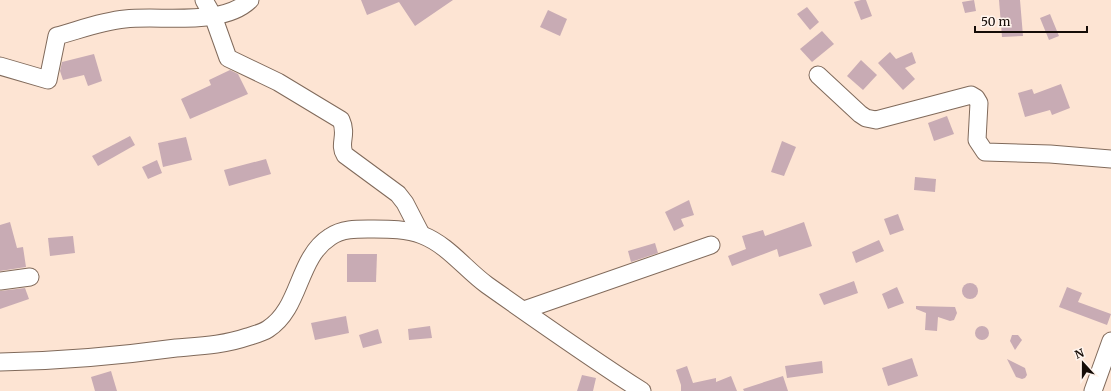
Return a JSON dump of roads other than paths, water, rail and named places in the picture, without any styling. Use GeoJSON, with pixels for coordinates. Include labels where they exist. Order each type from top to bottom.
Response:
{"type":"FeatureCollection","features":[{"type":"Feature","properties":{"kind":"street"},"geometry":{"type":"LineString","coordinates":[[204,0],[213,16],[228,58],[278,82],[341,120],[345,132],[342,147],[345,155],[398,194],[421,234]]}},
{"type":"Feature","properties":{"kind":"street"},"geometry":{"type":"LineString","coordinates":[[0,66],[48,80],[57,36],[124,19],[213,16],[229,12],[250,0]]}},
{"type":"Feature","properties":{"kind":"street"},"geometry":{"type":"LineString","coordinates":[[818,75],[866,118],[876,120],[972,95],[979,103],[977,140],[985,152],[1050,154],[1111,160]]}},
{"type":"Feature","properties":{"kind":"street"},"geometry":{"type":"LineString","coordinates":[[0,362],[68,360],[176,349],[246,338],[267,329],[279,319],[290,302],[309,262],[319,247],[330,237],[345,230],[395,229],[421,234],[435,242],[458,258],[485,284],[524,310],[555,334],[642,391]]}},
{"type":"Feature","properties":{"kind":"street"},"geometry":{"type":"LineString","coordinates":[[524,310],[711,245]]}},
{"type":"Feature","properties":{"kind":"street"},"geometry":{"type":"LineString","coordinates":[[0,280],[30,277]]}},
{"type":"Feature","properties":{"kind":"street"},"geometry":{"type":"LineString","coordinates":[[1093,391],[1111,341]]}}]}
